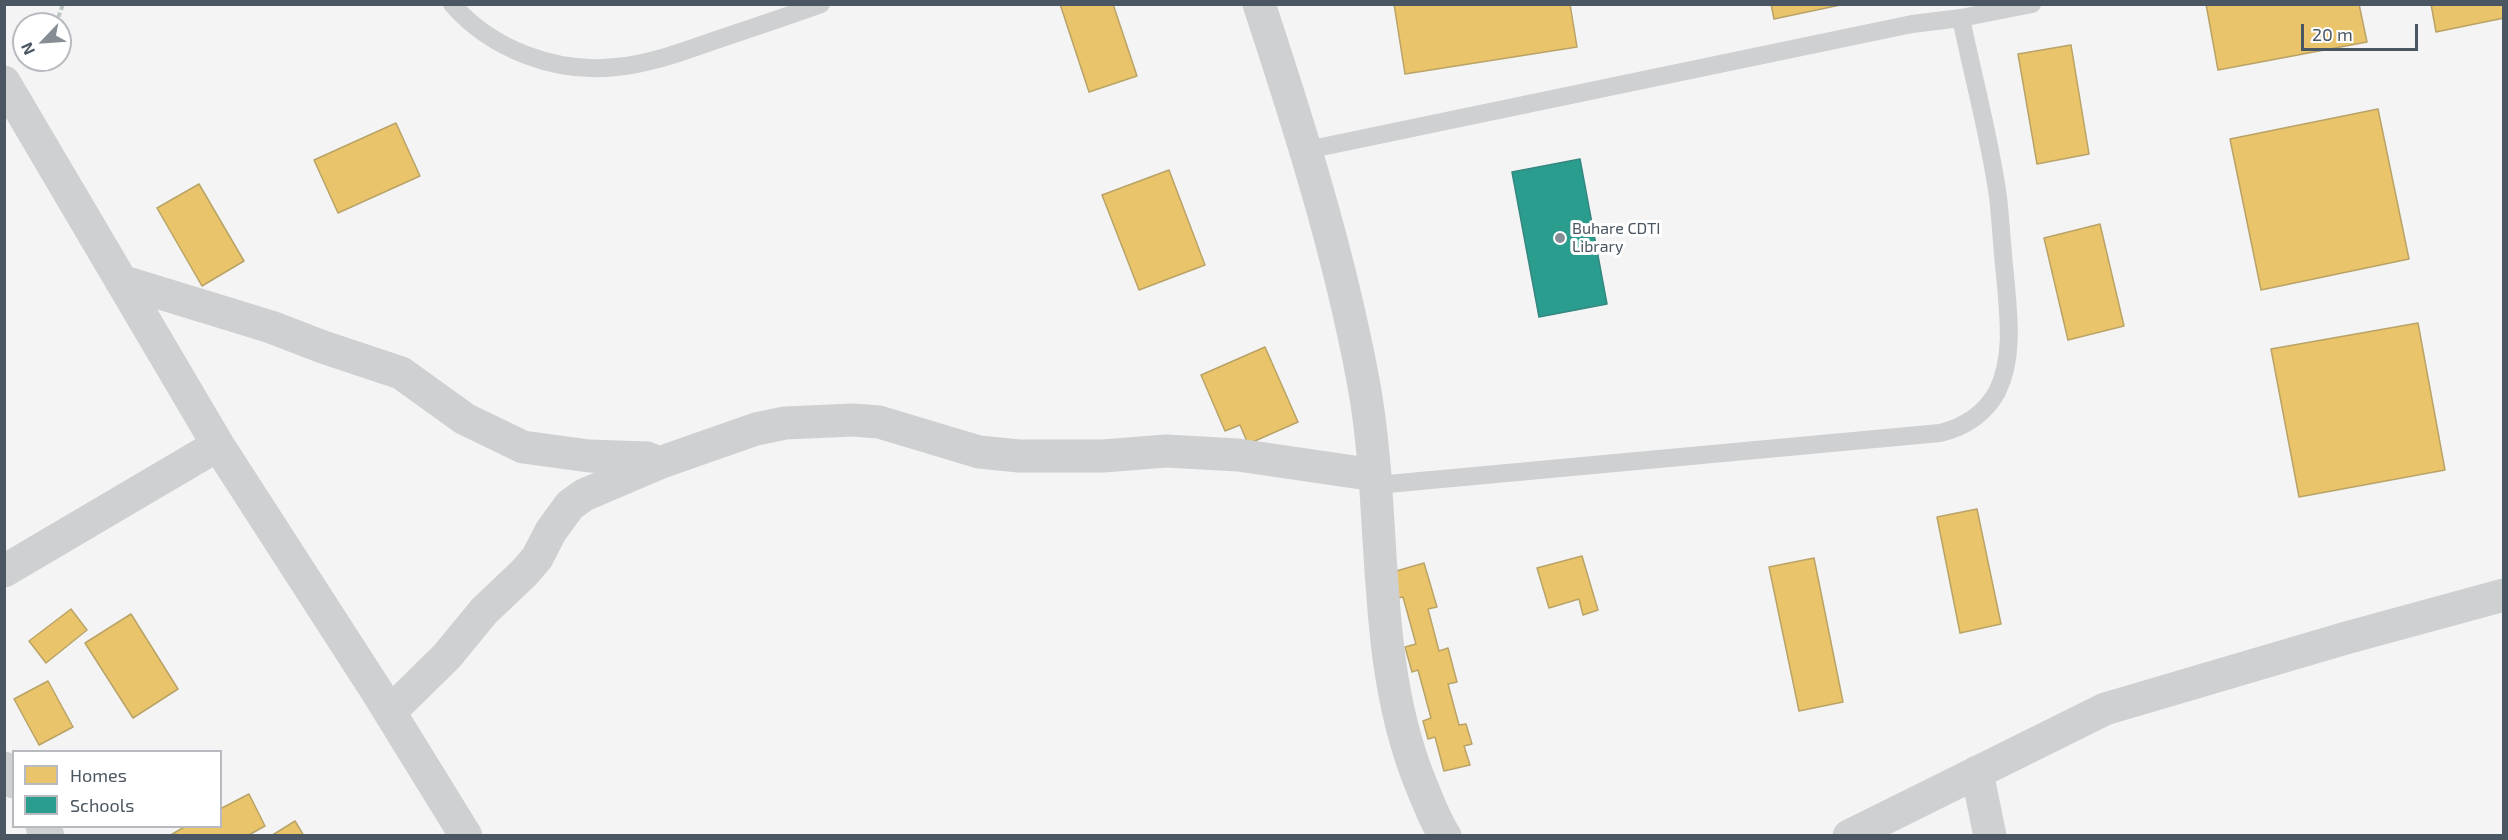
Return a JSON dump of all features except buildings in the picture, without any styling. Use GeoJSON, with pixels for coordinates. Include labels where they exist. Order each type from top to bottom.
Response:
{"type":"FeatureCollection","features":[{"type":"Feature","properties":{"kind":"street"},"geometry":{"type":"LineString","coordinates":[[1259,4],[1307,150],[1363,381],[1376,480],[1381,569],[1392,683],[1410,756],[1436,823],[1445,836]]}},
{"type":"Feature","properties":{"kind":"street"},"geometry":{"type":"LineString","coordinates":[[4,82],[218,445],[390,712],[466,836]]}},
{"type":"Feature","properties":{"kind":"street"},"geometry":{"type":"LineString","coordinates":[[121,280],[271,327],[400,373],[465,419],[496,436],[523,447],[589,456],[647,458],[659,463]]}},
{"type":"Feature","properties":{"kind":"street"},"geometry":{"type":"LineString","coordinates":[[390,712],[447,656],[484,611],[524,573],[537,558],[551,531],[570,505],[584,495],[659,463],[756,429],[785,423],[853,420],[889,424],[980,452],[1043,456],[1103,456],[1166,451],[1238,455],[1376,480]]}},
{"type":"Feature","properties":{"kind":"street"},"geometry":{"type":"LineString","coordinates":[[4,571],[218,445]]}},
{"type":"Feature","properties":{"kind":"street"},"geometry":{"type":"LineString","coordinates":[[1849,836],[2105,709],[2346,638],[2504,595]]}},
{"type":"Feature","properties":{"kind":"street"},"geometry":{"type":"LineString","coordinates":[[1977,772],[1990,836]]}},
{"type":"Feature","properties":{"kind":"lane"},"geometry":{"type":"LineString","coordinates":[[452,4],[465,20],[495,39],[542,62],[614,68],[652,61],[821,4]]}},
{"type":"Feature","properties":{"kind":"lane"},"geometry":{"type":"LineString","coordinates":[[1307,150],[1912,24],[1961,18],[2032,4]]}},
{"type":"Feature","properties":{"kind":"lane"},"geometry":{"type":"LineString","coordinates":[[1376,480],[1940,433],[1954,430],[1977,417],[1996,392],[2002,377],[2009,344],[2008,312],[1998,196],[1961,18]]}},
{"type":"Feature","properties":{"kind":"place","name":"Buhare CDTI Library"},"geometry":{"type":"Point","coordinates":[1560,238]}}]}
